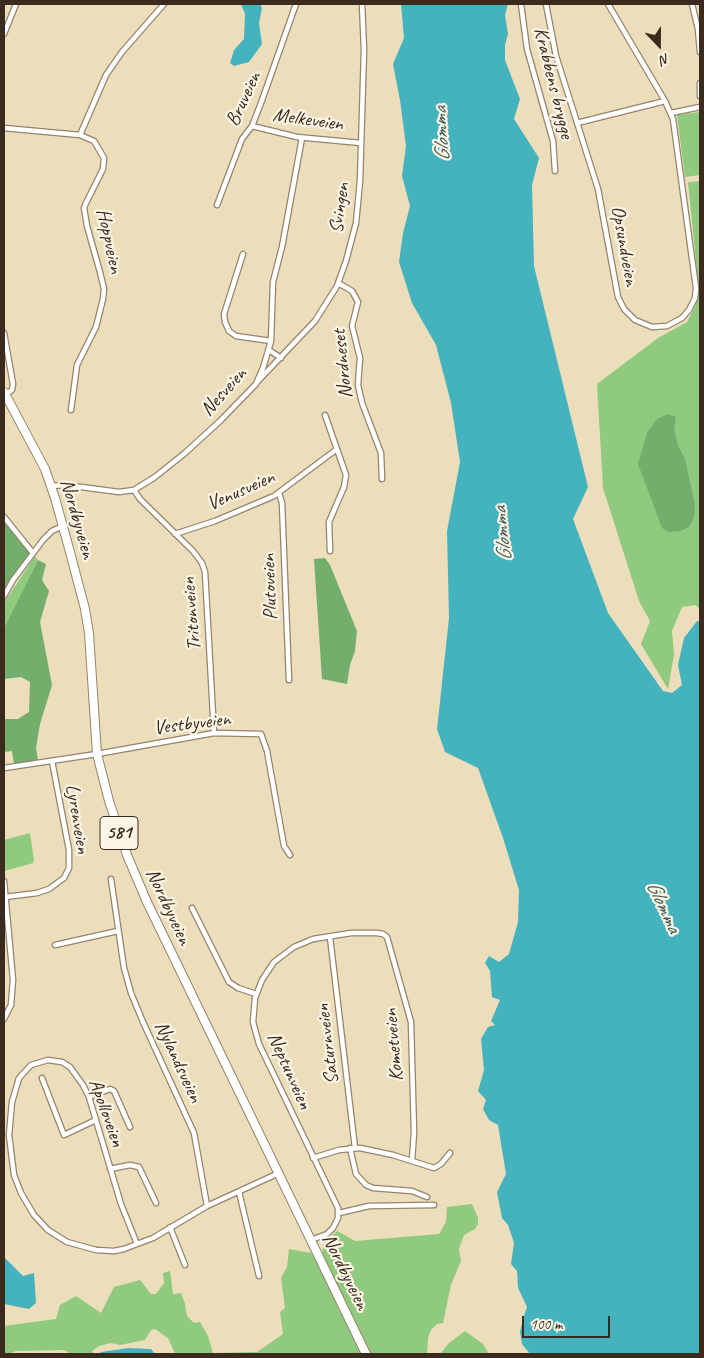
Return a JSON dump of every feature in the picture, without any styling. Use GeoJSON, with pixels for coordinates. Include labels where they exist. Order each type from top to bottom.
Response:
{"type":"FeatureCollection","features":[{"type":"Feature","properties":{"kind":"main road","name":"Nordbyveien"},"geometry":{"type":"LineString","coordinates":[[4,394],[40,459],[51,486],[88,620],[97,754],[120,837],[139,886],[366,1354]]}},
{"type":"Feature","properties":{"kind":"street"},"geometry":{"type":"LineString","coordinates":[[4,34],[16,4]]}},
{"type":"Feature","properties":{"kind":"street"},"geometry":{"type":"LineString","coordinates":[[4,128],[80,134],[106,74],[122,52],[164,4]]}},
{"type":"Feature","properties":{"kind":"street","name":"Bruveien"},"geometry":{"type":"LineString","coordinates":[[217,205],[242,139],[252,126],[270,81],[296,4]]}},
{"type":"Feature","properties":{"kind":"street","name":"Svingen"},"geometry":{"type":"LineString","coordinates":[[256,384],[315,321],[338,283],[346,261],[357,212],[364,50],[362,4]]}},
{"type":"Feature","properties":{"kind":"street","name":"Krabbens brygge"},"geometry":{"type":"LineString","coordinates":[[521,4],[526,49],[553,141],[555,170]]}},
{"type":"Feature","properties":{"kind":"street","name":"Opsundveien"},"geometry":{"type":"LineString","coordinates":[[546,4],[556,56],[598,189],[618,297],[624,309],[635,320],[645,325],[661,327],[672,324],[686,314],[693,302],[696,288],[676,140],[671,112],[608,4]]}},
{"type":"Feature","properties":{"kind":"street"},"geometry":{"type":"LineString","coordinates":[[692,4],[698,29],[700,52]]}},
{"type":"Feature","properties":{"kind":"street"},"geometry":{"type":"LineString","coordinates":[[700,83],[700,96]]}},
{"type":"Feature","properties":{"kind":"street"},"geometry":{"type":"LineString","coordinates":[[577,123],[665,101]]}},
{"type":"Feature","properties":{"kind":"street"},"geometry":{"type":"LineString","coordinates":[[671,112],[700,107]]}},
{"type":"Feature","properties":{"kind":"street","name":"Melkeveien"},"geometry":{"type":"LineString","coordinates":[[252,126],[302,138],[360,143]]}},
{"type":"Feature","properties":{"kind":"street","name":"Hoppveien"},"geometry":{"type":"LineString","coordinates":[[71,410],[77,365],[99,319],[104,289],[86,226],[84,208],[102,169],[104,158],[94,141],[80,134]]}},
{"type":"Feature","properties":{"kind":"street","name":"Nesveien"},"geometry":{"type":"LineString","coordinates":[[134,490],[155,477],[185,453],[256,384],[271,341],[273,282],[282,246],[302,138]]}},
{"type":"Feature","properties":{"kind":"street"},"geometry":{"type":"LineString","coordinates":[[243,254],[224,314],[225,324],[229,331],[236,336],[271,341]]}},
{"type":"Feature","properties":{"kind":"street","name":"Nordneset"},"geometry":{"type":"LineString","coordinates":[[338,283],[352,291],[357,298],[358,306],[352,326],[360,358],[358,385],[362,403],[380,450],[382,479]]}},
{"type":"Feature","properties":{"kind":"street"},"geometry":{"type":"LineString","coordinates":[[4,333],[13,384],[11,391],[4,394]]}},
{"type":"Feature","properties":{"kind":"street"},"geometry":{"type":"LineString","coordinates":[[269,350],[281,358]]}},
{"type":"Feature","properties":{"kind":"street"},"geometry":{"type":"LineString","coordinates":[[325,415],[344,468],[346,479],[329,522],[330,551]]}},
{"type":"Feature","properties":{"kind":"street","name":"Venusveien"},"geometry":{"type":"LineString","coordinates":[[175,534],[214,521],[279,493],[337,449]]}},
{"type":"Feature","properties":{"kind":"street"},"geometry":{"type":"LineString","coordinates":[[51,486],[66,484],[119,492],[134,490]]}},
{"type":"Feature","properties":{"kind":"street","name":"Tritonveien"},"geometry":{"type":"LineString","coordinates":[[134,490],[140,499],[198,557],[206,574],[214,733]]}},
{"type":"Feature","properties":{"kind":"street","name":"Plutoveien"},"geometry":{"type":"LineString","coordinates":[[279,493],[282,503],[289,680]]}},
{"type":"Feature","properties":{"kind":"street"},"geometry":{"type":"LineString","coordinates":[[4,517],[33,553]]}},
{"type":"Feature","properties":{"kind":"street"},"geometry":{"type":"LineString","coordinates":[[4,596],[33,553],[52,531],[63,526]]}},
{"type":"Feature","properties":{"kind":"street","name":"Vestbyveien"},"geometry":{"type":"LineString","coordinates":[[4,768],[214,733],[261,734],[267,751],[284,846],[290,855]]}},
{"type":"Feature","properties":{"kind":"street","name":"Lyrenveien"},"geometry":{"type":"LineString","coordinates":[[5,897],[37,893],[49,889],[64,878],[69,868],[69,850],[52,761]]}},
{"type":"Feature","properties":{"kind":"street","name":"Nylandsveien"},"geometry":{"type":"LineString","coordinates":[[111,879],[124,968],[134,1000],[194,1133],[207,1206]]}},
{"type":"Feature","properties":{"kind":"street"},"geometry":{"type":"LineString","coordinates":[[4,881],[13,980],[11,1005],[4,1019]]}},
{"type":"Feature","properties":{"kind":"street"},"geometry":{"type":"LineString","coordinates":[[192,908],[230,982],[238,988],[256,994]]}},
{"type":"Feature","properties":{"kind":"street"},"geometry":{"type":"LineString","coordinates":[[55,944],[118,931]]}},
{"type":"Feature","properties":{"kind":"street","name":"Neptunveien"},"geometry":{"type":"LineString","coordinates":[[338,1213],[257,1039],[253,1015],[256,994],[267,971],[284,953],[303,942],[358,932],[382,933]]}},
{"type":"Feature","properties":{"kind":"street","name":"Kometveien"},"geometry":{"type":"LineString","coordinates":[[382,933],[388,939],[412,1022],[414,1132],[412,1161]]}},
{"type":"Feature","properties":{"kind":"street","name":"Saturnveien"},"geometry":{"type":"LineString","coordinates":[[330,937],[356,1174],[366,1185],[376,1188],[412,1191],[427,1197]]}},
{"type":"Feature","properties":{"kind":"street","name":"Apolloveien"},"geometry":{"type":"LineString","coordinates":[[137,1244],[121,1204],[89,1097],[76,1074],[70,1067],[54,1060],[35,1063],[28,1067],[21,1074],[14,1095],[10,1126],[10,1144],[16,1182],[25,1202],[34,1215],[48,1230],[61,1239],[96,1250],[118,1251],[137,1244],[170,1228],[207,1206],[279,1173]]}},
{"type":"Feature","properties":{"kind":"street"},"geometry":{"type":"LineString","coordinates":[[42,1078],[64,1135],[96,1120]]}},
{"type":"Feature","properties":{"kind":"street"},"geometry":{"type":"LineString","coordinates":[[89,1097],[110,1089],[114,1091],[130,1128]]}},
{"type":"Feature","properties":{"kind":"street"},"geometry":{"type":"LineString","coordinates":[[313,1158],[353,1148],[374,1151],[430,1167],[437,1167],[450,1153]]}},
{"type":"Feature","properties":{"kind":"street"},"geometry":{"type":"LineString","coordinates":[[110,1169],[134,1165],[139,1167],[156,1204]]}},
{"type":"Feature","properties":{"kind":"street"},"geometry":{"type":"LineString","coordinates":[[239,1192],[259,1276]]}},
{"type":"Feature","properties":{"kind":"street"},"geometry":{"type":"LineString","coordinates":[[311,1240],[330,1232],[336,1224],[338,1213],[369,1206],[434,1205]]}},
{"type":"Feature","properties":{"kind":"street"},"geometry":{"type":"LineString","coordinates":[[170,1228],[185,1265]]}},
{"type":"Feature","properties":{"kind":"green space"},"geometry":{"type":"Polygon","coordinates":[[[700,112],[700,175],[685,177],[677,115],[700,112]]]}},
{"type":"Feature","properties":{"kind":"green space"},"geometry":{"type":"Polygon","coordinates":[[[700,181],[700,609],[695,605],[682,607],[672,631],[674,655],[668,689],[641,644],[650,621],[639,601],[603,488],[597,384],[658,338],[687,322],[695,307],[699,291],[688,182],[700,181]]]}},
{"type":"Feature","properties":{"kind":"green space"},"geometry":{"type":"Polygon","coordinates":[[[668,414],[676,417],[674,430],[678,446],[685,459],[695,505],[694,517],[690,526],[681,531],[668,532],[662,528],[638,464],[647,433],[657,419],[668,414]]]}},
{"type":"Feature","properties":{"kind":"green space"},"geometry":{"type":"Polygon","coordinates":[[[4,516],[33,553],[4,596],[4,516]]]}},
{"type":"Feature","properties":{"kind":"green space"},"geometry":{"type":"Polygon","coordinates":[[[35,556],[38,560],[4,628],[4,603],[35,556]]]}},
{"type":"Feature","properties":{"kind":"green space"},"geometry":{"type":"Polygon","coordinates":[[[325,558],[330,565],[357,631],[355,651],[350,665],[347,684],[322,679],[314,559],[325,558]]]}},
{"type":"Feature","properties":{"kind":"green space"},"geometry":{"type":"Polygon","coordinates":[[[38,560],[46,564],[42,580],[49,591],[40,622],[52,685],[40,724],[36,748],[38,760],[14,764],[12,751],[4,752],[4,719],[18,719],[29,712],[30,682],[21,677],[4,679],[4,628],[38,560]]]}},
{"type":"Feature","properties":{"kind":"green space"},"geometry":{"type":"Polygon","coordinates":[[[30,833],[33,863],[5,871],[4,840],[30,833]]]}},
{"type":"Feature","properties":{"kind":"green space"},"geometry":{"type":"Polygon","coordinates":[[[472,1204],[478,1218],[478,1224],[475,1229],[464,1235],[459,1249],[461,1261],[451,1285],[443,1323],[437,1324],[431,1330],[428,1338],[427,1354],[371,1354],[322,1253],[324,1244],[337,1231],[355,1241],[439,1234],[446,1222],[447,1207],[472,1204]]]}},
{"type":"Feature","properties":{"kind":"green space"},"geometry":{"type":"Polygon","coordinates":[[[289,1249],[311,1253],[319,1264],[363,1354],[175,1354],[168,1338],[155,1329],[151,1330],[145,1340],[120,1345],[111,1343],[99,1346],[92,1351],[94,1354],[71,1354],[64,1350],[16,1351],[4,1354],[4,1326],[56,1319],[60,1305],[76,1296],[101,1313],[114,1287],[140,1280],[151,1294],[156,1294],[164,1283],[163,1273],[170,1271],[173,1294],[181,1293],[187,1316],[194,1323],[200,1322],[208,1336],[213,1353],[257,1352],[283,1334],[280,1312],[285,1308],[281,1278],[287,1267],[289,1249]]]}},
{"type":"Feature","properties":{"kind":"green space"},"geometry":{"type":"Polygon","coordinates":[[[465,1331],[483,1344],[489,1354],[440,1354],[449,1343],[465,1331]]]}},
{"type":"Feature","properties":{"kind":"water"},"geometry":{"type":"Polygon","coordinates":[[[241,4],[260,4],[262,8],[259,23],[262,44],[249,62],[234,66],[230,63],[234,50],[244,39],[245,14],[241,4]]]}},
{"type":"Feature","properties":{"kind":"water","name":"Glomma"},"geometry":{"type":"Polygon","coordinates":[[[401,4],[508,4],[505,15],[508,34],[505,45],[505,60],[520,99],[514,119],[539,158],[532,185],[534,266],[588,487],[573,519],[608,613],[663,691],[672,693],[682,685],[678,665],[684,638],[697,621],[700,622],[700,1354],[530,1354],[522,1344],[520,1332],[527,1307],[518,1288],[517,1271],[511,1264],[514,1243],[508,1225],[502,1218],[497,1192],[506,1174],[498,1125],[489,1120],[483,1109],[486,1100],[478,1091],[484,1070],[481,1039],[488,1027],[495,1025],[491,1021],[500,1000],[492,997],[490,971],[485,963],[489,956],[499,962],[509,954],[518,922],[519,890],[478,768],[445,752],[437,729],[449,618],[447,531],[460,462],[451,403],[436,345],[412,303],[399,262],[403,233],[410,206],[402,176],[406,146],[393,64],[404,38],[401,4]]]}},
{"type":"Feature","properties":{"kind":"water"},"geometry":{"type":"Polygon","coordinates":[[[4,1257],[23,1276],[34,1273],[36,1303],[29,1309],[4,1304],[4,1257]]]}},
{"type":"Feature","properties":{"kind":"water"},"geometry":{"type":"Polygon","coordinates":[[[128,1348],[151,1349],[155,1354],[99,1354],[101,1352],[128,1348]]]}}]}
